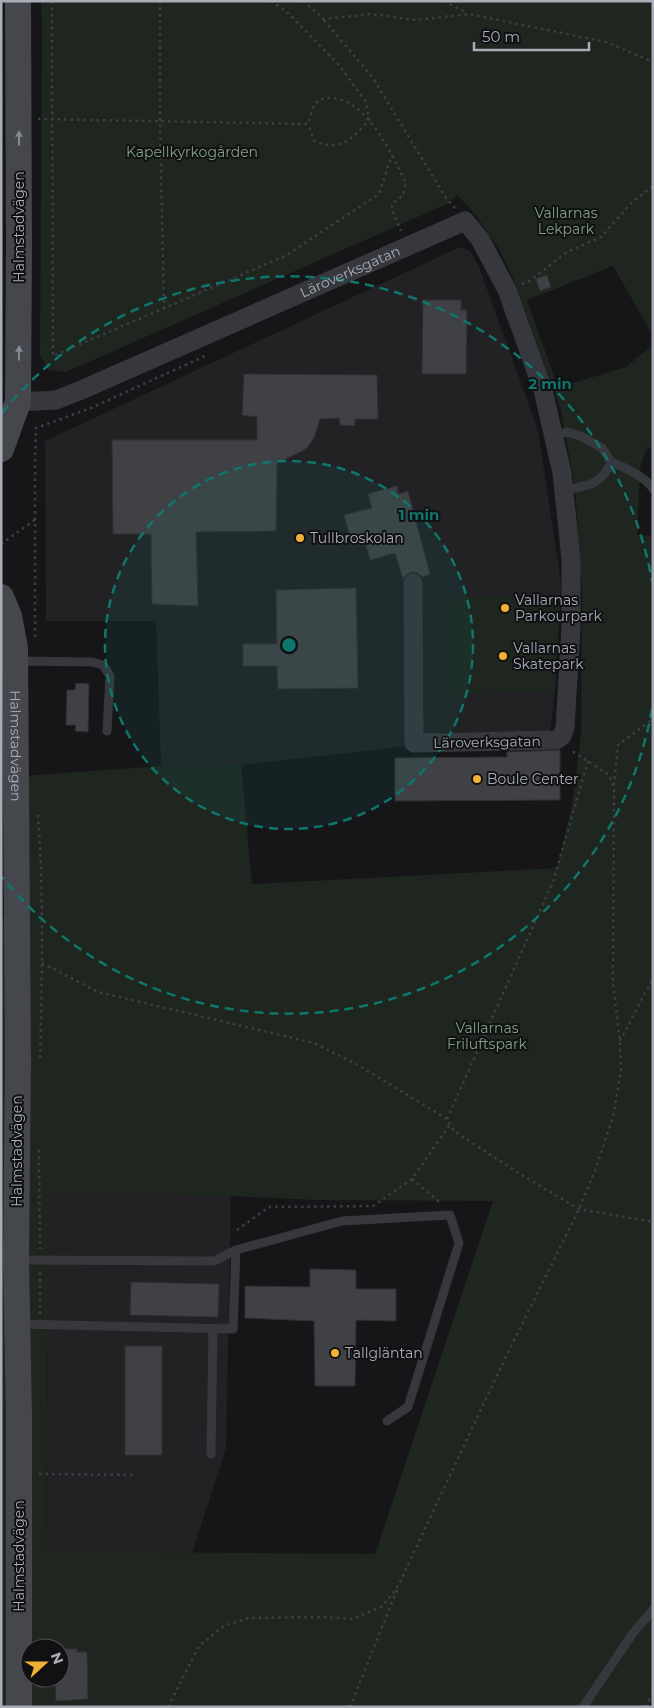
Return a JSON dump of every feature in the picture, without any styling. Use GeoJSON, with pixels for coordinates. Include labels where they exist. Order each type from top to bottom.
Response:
{"type":"FeatureCollection","features":[{"type":"Feature","properties":{"kind":"main road","name":"Halmstadvägen"},"geometry":{"type":"LineString","coordinates":[[1,449],[18,402],[18,1]]}},
{"type":"Feature","properties":{"kind":"main road","name":"Halmstadvägen"},"geometry":{"type":"LineString","coordinates":[[4,610],[15,642],[12,698],[19,1417],[19,1707]]}},
{"type":"Feature","properties":{"kind":"street","name":"Läroverksgatan"},"geometry":{"type":"LineString","coordinates":[[18,402],[56,400],[79,391],[465,221],[480,239],[507,290],[543,390],[565,490],[571,559],[571,627],[565,728],[562,736],[556,740],[414,743],[413,583]]}},
{"type":"Feature","properties":{"kind":"lane"},"geometry":{"type":"LineString","coordinates":[[554,435],[568,432],[583,437],[602,448],[611,462],[650,483],[653,489]]}},
{"type":"Feature","properties":{"kind":"lane"},"geometry":{"type":"LineString","coordinates":[[565,490],[599,481],[607,472],[611,462]]}},
{"type":"Feature","properties":{"kind":"lane"},"geometry":{"type":"LineString","coordinates":[[15,661],[92,662],[103,664],[110,676],[107,730]]}},
{"type":"Feature","properties":{"kind":"lane"},"geometry":{"type":"LineString","coordinates":[[16,1260],[214,1261],[236,1250],[342,1222],[450,1215],[459,1243],[408,1407],[387,1421]]}},
{"type":"Feature","properties":{"kind":"lane"},"geometry":{"type":"LineString","coordinates":[[18,1324],[233,1328],[236,1250]]}},
{"type":"Feature","properties":{"kind":"lane"},"geometry":{"type":"LineString","coordinates":[[212,1454],[214,1328]]}},
{"type":"Feature","properties":{"kind":"lane"},"geometry":{"type":"LineString","coordinates":[[583,1707],[633,1633],[653,1610]]}},
{"type":"Feature","properties":{"kind":"path"},"geometry":{"type":"LineString","coordinates":[[52,1],[53,356],[285,256],[379,194],[392,155]]}},
{"type":"Feature","properties":{"kind":"path"},"geometry":{"type":"LineString","coordinates":[[160,1],[160,121],[164,309]]}},
{"type":"Feature","properties":{"kind":"path"},"geometry":{"type":"LineString","coordinates":[[272,1],[286,10],[339,65],[366,102],[369,120]]}},
{"type":"Feature","properties":{"kind":"path"},"geometry":{"type":"LineString","coordinates":[[303,1],[324,20],[373,78],[446,198],[465,221]]}},
{"type":"Feature","properties":{"kind":"path"},"geometry":{"type":"LineString","coordinates":[[444,1],[469,14],[606,42],[653,62]]}},
{"type":"Feature","properties":{"kind":"path"},"geometry":{"type":"LineString","coordinates":[[324,20],[370,14],[416,20],[469,14]]}},
{"type":"Feature","properties":{"kind":"path"},"geometry":{"type":"LineString","coordinates":[[369,120],[354,137],[342,144],[325,146],[314,142],[308,124],[312,106],[322,98],[336,98],[350,105],[369,120],[384,139],[406,183],[403,195],[392,204],[392,210],[405,238]]}},
{"type":"Feature","properties":{"kind":"path"},"geometry":{"type":"LineString","coordinates":[[36,119],[51,121],[308,124]]}},
{"type":"Feature","properties":{"kind":"path"},"geometry":{"type":"LineString","coordinates":[[507,290],[531,280],[568,252],[601,237],[631,203],[653,186]]}},
{"type":"Feature","properties":{"kind":"path"},"geometry":{"type":"LineString","coordinates":[[1,544],[36,519],[36,428]]}},
{"type":"Feature","properties":{"kind":"path"},"geometry":{"type":"LineString","coordinates":[[350,1707],[398,1586],[500,1369],[579,1209],[595,1171],[613,1117],[621,1070],[620,1042],[613,983],[614,787],[618,745],[653,719]]}},
{"type":"Feature","properties":{"kind":"path"},"geometry":{"type":"LineString","coordinates":[[556,740],[609,775],[614,787]]}},
{"type":"Feature","properties":{"kind":"path"},"geometry":{"type":"LineString","coordinates":[[448,1118],[553,882],[588,761]]}},
{"type":"Feature","properties":{"kind":"path"},"geometry":{"type":"LineString","coordinates":[[42,963],[98,992],[314,1043],[358,1065],[448,1118],[454,1131],[520,1174],[579,1209],[653,1222]]}},
{"type":"Feature","properties":{"kind":"path"},"geometry":{"type":"LineString","coordinates":[[620,1042],[653,978]]}},
{"type":"Feature","properties":{"kind":"path"},"geometry":{"type":"LineString","coordinates":[[237,1230],[269,1207],[373,1206],[412,1178],[450,1124]]}},
{"type":"Feature","properties":{"kind":"path"},"geometry":{"type":"LineString","coordinates":[[412,1178],[438,1201],[443,1216]]}},
{"type":"Feature","properties":{"kind":"path"},"geometry":{"type":"LineString","coordinates":[[37,1474],[136,1475]]}},
{"type":"Feature","properties":{"kind":"path"},"geometry":{"type":"LineString","coordinates":[[168,1707],[199,1646],[224,1626],[248,1618],[324,1617],[352,1619],[382,1606],[398,1586]]}},
{"type":"Feature","properties":{"kind":"path"},"geometry":{"type":"LineString","coordinates":[[645,1707],[653,1693]]}},
{"type":"Feature","properties":{"kind":"shaded area","name":"Tullbroskolan"},"geometry":{"type":"Polygon","coordinates":[[[460,247],[470,251],[479,267],[538,430],[561,583],[555,692],[550,732],[443,732],[409,736],[409,746],[241,765],[161,766],[156,621],[46,621],[45,441],[460,247]]]}},
{"type":"Feature","properties":{"kind":"shaded area"},"geometry":{"type":"Polygon","coordinates":[[[49,1192],[231,1196],[226,1449],[192,1553],[46,1551],[49,1192]]]}},
{"type":"Feature","properties":{"kind":"green space","name":"Vallarnas Friluftspark"},"geometry":{"type":"Polygon","coordinates":[[[41,1],[653,1],[653,336],[613,266],[527,300],[558,387],[572,381],[573,383],[626,367],[653,345],[653,449],[647,447],[640,468],[637,535],[653,536],[653,1699],[648,1707],[1,1707],[1,916],[7,917],[7,777],[161,766],[241,765],[252,884],[557,868],[572,805],[581,734],[582,593],[575,488],[561,410],[513,278],[499,249],[475,214],[457,195],[447,204],[66,372],[49,370],[40,356],[41,1]],[[49,1192],[46,1551],[375,1554],[493,1201],[315,1200],[49,1192]]]}},
{"type":"Feature","properties":{"kind":"green space","name":"Vallarnas Skatepark"},"geometry":{"type":"Polygon","coordinates":[[[452,596],[560,598],[555,692],[448,694],[452,596]]]}},
{"type":"Feature","properties":{"kind":"building"},"geometry":{"type":"Polygon","coordinates":[[[547,275],[551,287],[540,291],[536,279],[547,275]]]}},
{"type":"Feature","properties":{"kind":"building"},"geometry":{"type":"Polygon","coordinates":[[[423,300],[461,300],[461,310],[467,310],[466,374],[422,374],[423,300]]]}},
{"type":"Feature","properties":{"kind":"building"},"geometry":{"type":"Polygon","coordinates":[[[244,374],[377,375],[378,419],[355,419],[355,426],[340,425],[339,418],[320,419],[314,438],[308,447],[277,463],[276,531],[196,532],[198,606],[152,604],[151,534],[113,534],[112,440],[257,440],[257,417],[242,415],[244,374]]]}},
{"type":"Feature","properties":{"kind":"building"},"geometry":{"type":"Polygon","coordinates":[[[397,486],[398,494],[408,491],[430,574],[422,577],[418,573],[412,572],[403,579],[395,553],[370,560],[365,541],[352,544],[344,515],[372,508],[368,494],[397,486]]]}},
{"type":"Feature","properties":{"kind":"building"},"geometry":{"type":"Polygon","coordinates":[[[356,588],[358,688],[278,689],[277,666],[243,666],[243,644],[277,644],[276,590],[356,588]]]}},
{"type":"Feature","properties":{"kind":"building"},"geometry":{"type":"Polygon","coordinates":[[[76,683],[89,684],[88,732],[75,731],[76,725],[66,725],[67,690],[75,690],[76,683]]]}},
{"type":"Feature","properties":{"kind":"building","name":"Boule Center"},"geometry":{"type":"Polygon","coordinates":[[[560,750],[560,800],[395,801],[395,758],[507,757],[507,752],[560,750]]]}},
{"type":"Feature","properties":{"kind":"building","name":"Tallgläntan"},"geometry":{"type":"Polygon","coordinates":[[[310,1269],[356,1270],[356,1289],[396,1289],[396,1321],[356,1320],[355,1386],[315,1386],[314,1321],[245,1318],[245,1286],[310,1287],[310,1269]]]}},
{"type":"Feature","properties":{"kind":"building"},"geometry":{"type":"Polygon","coordinates":[[[131,1282],[219,1284],[218,1317],[130,1315],[131,1282]]]}},
{"type":"Feature","properties":{"kind":"building"},"geometry":{"type":"Polygon","coordinates":[[[125,1346],[162,1346],[162,1455],[125,1455],[125,1346]]]}},
{"type":"Feature","properties":{"kind":"building"},"geometry":{"type":"Polygon","coordinates":[[[70,1649],[77,1649],[77,1652],[87,1652],[88,1699],[56,1701],[55,1688],[70,1688],[70,1649]]]}},
{"type":"Feature","properties":{"kind":"place","name":"Tullbroskolan"},"geometry":{"type":"Point","coordinates":[300,538]}},
{"type":"Feature","properties":{"kind":"place","name":"Vallarnas Parkourpark"},"geometry":{"type":"Point","coordinates":[505,608]}},
{"type":"Feature","properties":{"kind":"place","name":"Vallarnas Skatepark"},"geometry":{"type":"Point","coordinates":[503,656]}},
{"type":"Feature","properties":{"kind":"place","name":"Boule Center"},"geometry":{"type":"Point","coordinates":[477,779]}},
{"type":"Feature","properties":{"kind":"place","name":"Tallgläntan"},"geometry":{"type":"Point","coordinates":[335,1353]}},
{"type":"Feature","properties":{"kind":"park label","name":"Kapellkyrkogården"},"geometry":{"type":"Point","coordinates":[192,152]}},
{"type":"Feature","properties":{"kind":"park label","name":"Vallarnas Lekpark"},"geometry":{"type":"Point","coordinates":[566,222]}}]}
